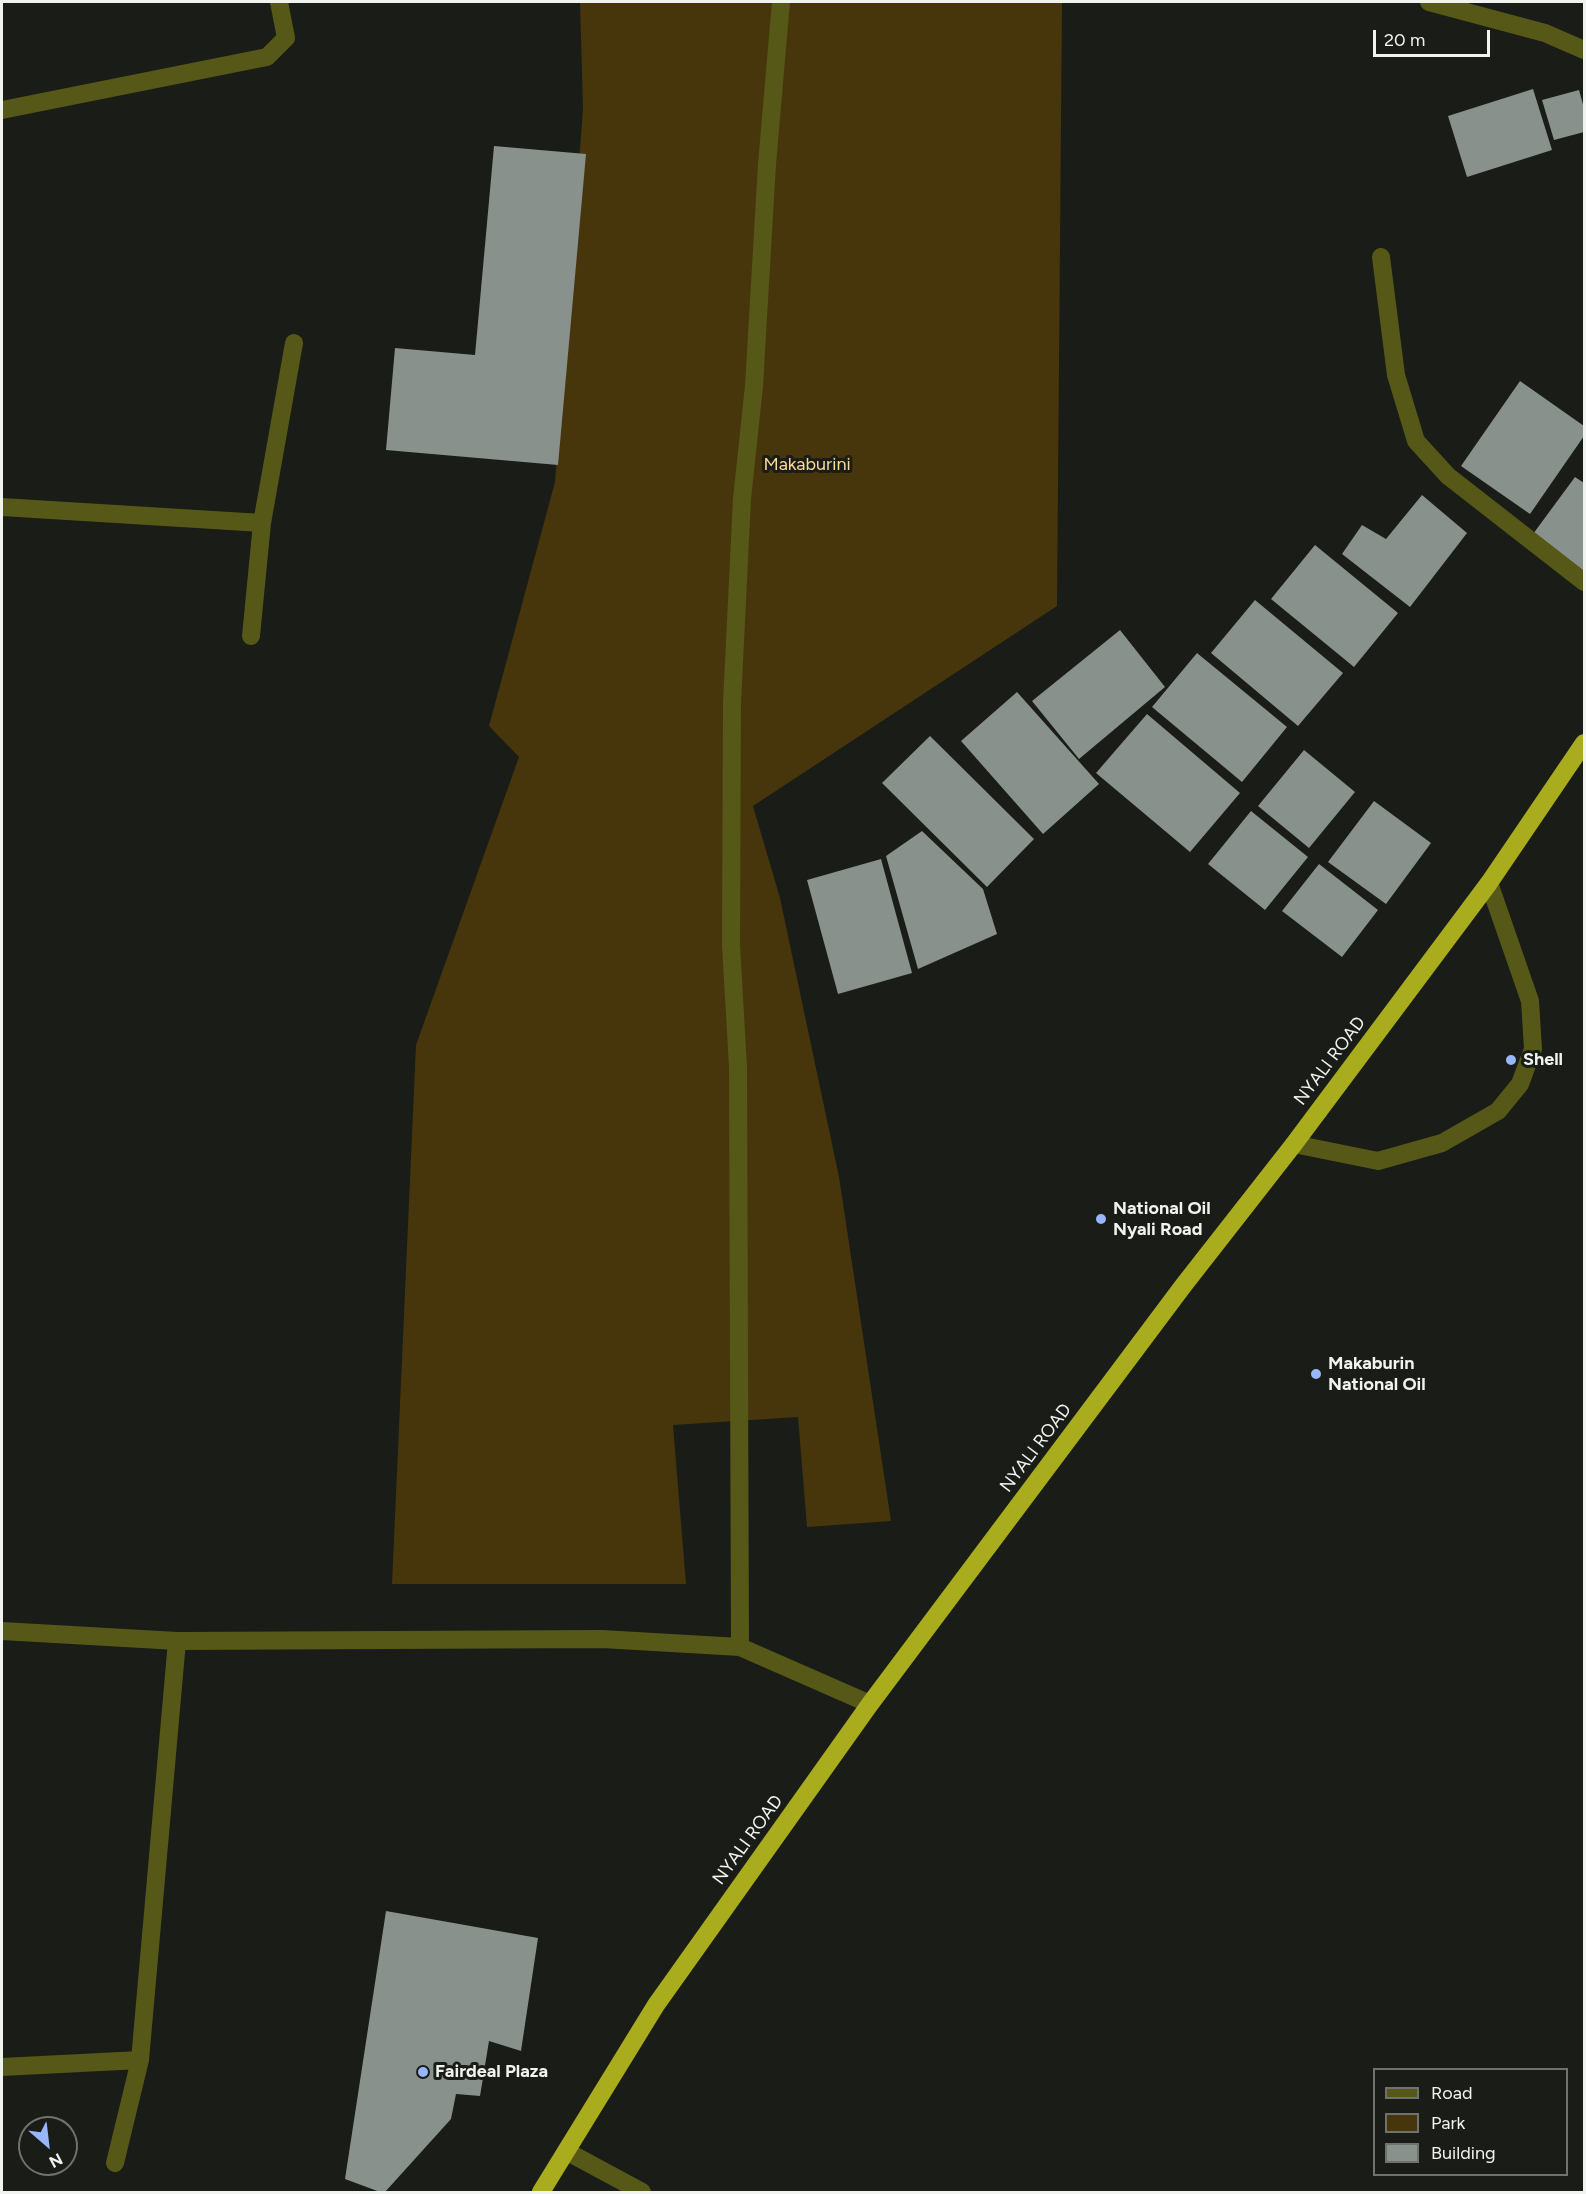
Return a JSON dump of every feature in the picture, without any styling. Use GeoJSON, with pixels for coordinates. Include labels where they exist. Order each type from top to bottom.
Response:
{"type":"FeatureCollection","features":[{"type":"Feature","properties":{"kind":"highway","name":"NYALI ROAD"},"geometry":{"type":"LineString","coordinates":[[541,2193],[656,2005],[870,1704],[1183,1286],[1294,1144],[1490,883],[1584,743]]}},
{"type":"Feature","properties":{"kind":"street"},"geometry":{"type":"LineString","coordinates":[[2,110],[267,57],[286,38],[279,2]]}},
{"type":"Feature","properties":{"kind":"street"},"geometry":{"type":"LineString","coordinates":[[740,1647],[738,1067],[731,945],[732,702],[742,498],[754,386],[767,165],[781,2]]}},
{"type":"Feature","properties":{"kind":"street"},"geometry":{"type":"LineString","coordinates":[[1429,2],[1545,33],[1584,50]]}},
{"type":"Feature","properties":{"kind":"street"},"geometry":{"type":"LineString","coordinates":[[1381,257],[1396,375],[1416,441],[1448,476],[1584,582]]}},
{"type":"Feature","properties":{"kind":"street"},"geometry":{"type":"LineString","coordinates":[[250,636],[262,523],[294,343]]}},
{"type":"Feature","properties":{"kind":"street"},"geometry":{"type":"LineString","coordinates":[[2,507],[262,523]]}},
{"type":"Feature","properties":{"kind":"street"},"geometry":{"type":"LineString","coordinates":[[1294,1144],[1378,1161],[1442,1143],[1498,1111],[1520,1084],[1533,1049],[1530,1001],[1490,883]]}},
{"type":"Feature","properties":{"kind":"street"},"geometry":{"type":"LineString","coordinates":[[2,1631],[177,1641],[602,1639],[740,1647],[870,1704]]}},
{"type":"Feature","properties":{"kind":"street"},"geometry":{"type":"LineString","coordinates":[[115,2163],[140,2060],[177,1641]]}},
{"type":"Feature","properties":{"kind":"street"},"geometry":{"type":"LineString","coordinates":[[2,2067],[140,2060]]}},
{"type":"Feature","properties":{"kind":"street"},"geometry":{"type":"LineString","coordinates":[[566,2151],[642,2193]]}},
{"type":"Feature","properties":{"kind":"green space","name":"Makaburini"},"geometry":{"type":"Polygon","coordinates":[[[580,2],[1062,2],[1057,606],[753,806],[780,898],[839,1177],[891,1521],[807,1527],[798,1417],[673,1425],[686,1584],[392,1584],[416,1045],[519,757],[489,726],[555,482],[583,109],[580,2]]]}},
{"type":"Feature","properties":{"kind":"building"},"geometry":{"type":"Polygon","coordinates":[[[1533,89],[1552,150],[1467,177],[1448,116],[1533,89]]]}},
{"type":"Feature","properties":{"kind":"building"},"geometry":{"type":"Polygon","coordinates":[[[1579,90],[1584,108],[1584,132],[1554,140],[1542,100],[1579,90]]]}},
{"type":"Feature","properties":{"kind":"building"},"geometry":{"type":"Polygon","coordinates":[[[494,146],[586,154],[558,465],[386,450],[395,348],[475,355],[494,146]]]}},
{"type":"Feature","properties":{"kind":"building"},"geometry":{"type":"Polygon","coordinates":[[[1520,381],[1584,426],[1584,436],[1530,514],[1461,466],[1520,381]]]}},
{"type":"Feature","properties":{"kind":"building"},"geometry":{"type":"Polygon","coordinates":[[[1575,477],[1584,483],[1584,571],[1533,534],[1575,477]]]}},
{"type":"Feature","properties":{"kind":"building"},"geometry":{"type":"Polygon","coordinates":[[[1422,495],[1467,533],[1410,607],[1342,554],[1362,525],[1386,539],[1422,495]]]}},
{"type":"Feature","properties":{"kind":"building"},"geometry":{"type":"Polygon","coordinates":[[[1315,545],[1398,613],[1354,667],[1271,599],[1315,545]]]}},
{"type":"Feature","properties":{"kind":"building"},"geometry":{"type":"Polygon","coordinates":[[[1255,600],[1343,673],[1298,726],[1211,653],[1255,600]]]}},
{"type":"Feature","properties":{"kind":"building"},"geometry":{"type":"Polygon","coordinates":[[[1120,630],[1165,687],[1079,759],[1032,701],[1120,630]]]}},
{"type":"Feature","properties":{"kind":"building"},"geometry":{"type":"Polygon","coordinates":[[[1197,653],[1287,727],[1242,782],[1152,707],[1197,653]]]}},
{"type":"Feature","properties":{"kind":"building"},"geometry":{"type":"Polygon","coordinates":[[[1017,692],[1099,784],[1043,834],[961,741],[1017,692]]]}},
{"type":"Feature","properties":{"kind":"building"},"geometry":{"type":"Polygon","coordinates":[[[1147,714],[1240,793],[1190,852],[1096,773],[1147,714]]]}},
{"type":"Feature","properties":{"kind":"building"},"geometry":{"type":"Polygon","coordinates":[[[930,736],[1034,839],[987,887],[882,783],[930,736]]]}},
{"type":"Feature","properties":{"kind":"building"},"geometry":{"type":"Polygon","coordinates":[[[1304,750],[1355,792],[1309,848],[1258,806],[1304,750]]]}},
{"type":"Feature","properties":{"kind":"building"},"geometry":{"type":"Polygon","coordinates":[[[1374,801],[1431,843],[1386,904],[1328,862],[1374,801]]]}},
{"type":"Feature","properties":{"kind":"building"},"geometry":{"type":"Polygon","coordinates":[[[1251,811],[1308,857],[1265,910],[1208,864],[1251,811]]]}},
{"type":"Feature","properties":{"kind":"building"},"geometry":{"type":"Polygon","coordinates":[[[922,831],[983,889],[997,934],[918,969],[886,856],[922,831]]]}},
{"type":"Feature","properties":{"kind":"building"},"geometry":{"type":"Polygon","coordinates":[[[881,859],[912,973],[838,994],[807,880],[881,859]]]}},
{"type":"Feature","properties":{"kind":"building"},"geometry":{"type":"Polygon","coordinates":[[[1319,864],[1378,910],[1342,957],[1282,911],[1319,864]]]}},
{"type":"Feature","properties":{"kind":"building","name":"Fairdeal Plaza"},"geometry":{"type":"Polygon","coordinates":[[[386,1911],[538,1938],[521,2051],[489,2041],[480,2096],[456,2094],[451,2119],[385,2192],[380,2192],[345,2179],[386,1911]]]}},
{"type":"Feature","properties":{"kind":"place","name":"Shell"},"geometry":{"type":"Point","coordinates":[1511,1060]}},
{"type":"Feature","properties":{"kind":"place","name":"National Oil Nyali Road"},"geometry":{"type":"Point","coordinates":[1101,1219]}},
{"type":"Feature","properties":{"kind":"place","name":"Makaburin National Oil"},"geometry":{"type":"Point","coordinates":[1316,1374]}},
{"type":"Feature","properties":{"kind":"place","name":"Fairdeal Plaza"},"geometry":{"type":"Point","coordinates":[423,2072]}}]}
